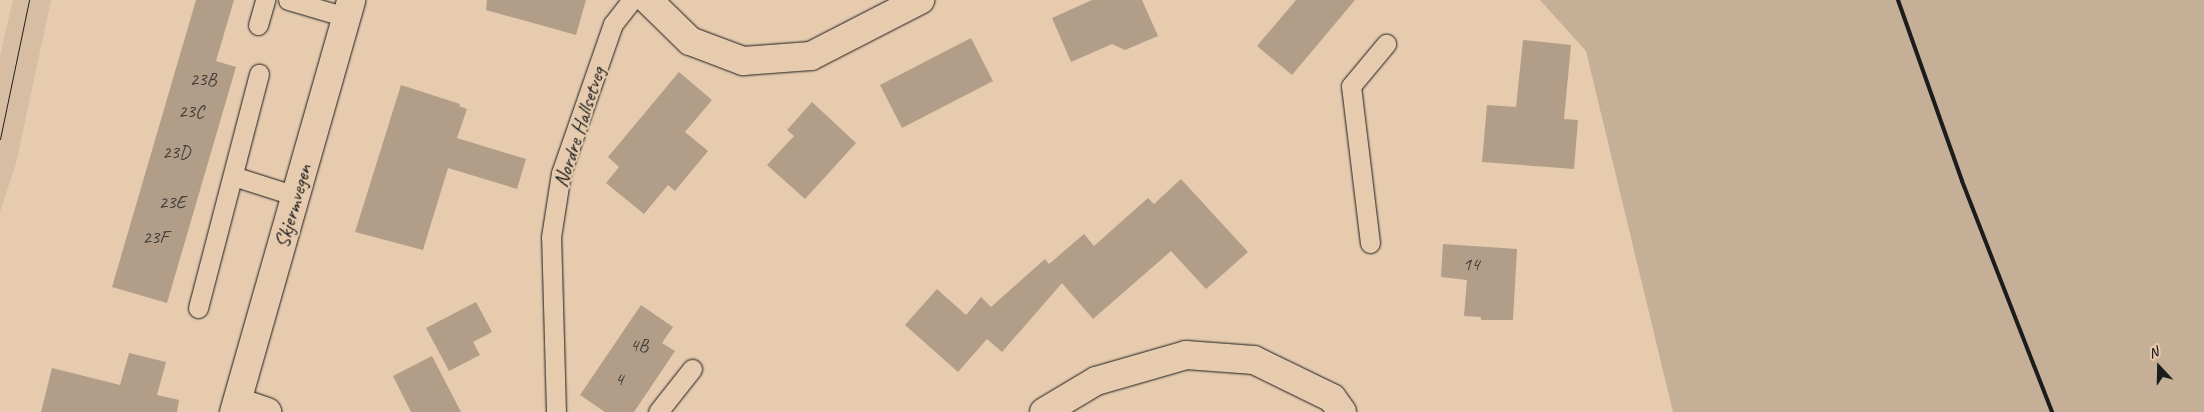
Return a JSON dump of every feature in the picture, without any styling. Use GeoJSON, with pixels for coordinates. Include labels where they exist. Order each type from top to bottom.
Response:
{"type":"FeatureCollection","features":[{"type":"Feature","properties":{"kind":"street"},"geometry":{"type":"LineString","coordinates":[[648,0],[690,40],[743,61],[811,56],[920,0]]}},
{"type":"Feature","properties":{"kind":"street","name":"Skjermvegen"},"geometry":{"type":"LineString","coordinates":[[236,407],[349,9]]}},
{"type":"Feature","properties":{"kind":"street"},"geometry":{"type":"LineString","coordinates":[[1044,412],[1096,381],[1186,355],[1254,360],[1332,398],[1342,412]]}},
{"type":"Feature","properties":{"kind":"street"},"geometry":{"type":"LineString","coordinates":[[236,407],[267,412]]}},
{"type":"Feature","properties":{"kind":"lane"},"geometry":{"type":"LineString","coordinates":[[258,25],[265,0]]}},
{"type":"Feature","properties":{"kind":"lane"},"geometry":{"type":"LineString","coordinates":[[288,0],[349,9]]}},
{"type":"Feature","properties":{"kind":"lane","name":"Nordre Hallsetveg"},"geometry":{"type":"LineString","coordinates":[[556,412],[551,237],[561,173],[613,24],[632,0]]}},
{"type":"Feature","properties":{"kind":"lane"},"geometry":{"type":"LineString","coordinates":[[1370,243],[1351,86],[1386,44]]}},
{"type":"Feature","properties":{"kind":"lane"},"geometry":{"type":"LineString","coordinates":[[198,308],[259,74]]}},
{"type":"Feature","properties":{"kind":"lane"},"geometry":{"type":"LineString","coordinates":[[233,176],[296,196]]}},
{"type":"Feature","properties":{"kind":"lane"},"geometry":{"type":"LineString","coordinates":[[658,412],[692,370]]}},
{"type":"Feature","properties":{"kind":"shaded area"},"geometry":{"type":"Polygon","coordinates":[[[13,0],[51,0],[16,163],[0,212],[0,56],[13,0]]]}},
{"type":"Feature","properties":{"kind":"shaded area"},"geometry":{"type":"Polygon","coordinates":[[[1540,0],[2204,0],[2204,412],[1673,412],[1586,51],[1540,0]]]}},
{"type":"Feature","properties":{"kind":"building"},"geometry":{"type":"Polygon","coordinates":[[[196,0],[234,0],[216,61],[236,67],[167,303],[112,287],[196,0]]]}},
{"type":"Feature","properties":{"kind":"building"},"geometry":{"type":"Polygon","coordinates":[[[487,0],[586,0],[576,35],[486,10],[487,0]]]}},
{"type":"Feature","properties":{"kind":"building"},"geometry":{"type":"Polygon","coordinates":[[[1092,0],[1142,0],[1158,36],[1125,50],[1112,44],[1071,62],[1052,18],[1092,0]]]}},
{"type":"Feature","properties":{"kind":"building"},"geometry":{"type":"Polygon","coordinates":[[[1296,0],[1355,0],[1292,75],[1257,46],[1296,0]]]}},
{"type":"Feature","properties":{"kind":"building"},"geometry":{"type":"Polygon","coordinates":[[[971,38],[993,81],[902,128],[880,85],[971,38]]]}},
{"type":"Feature","properties":{"kind":"building"},"geometry":{"type":"Polygon","coordinates":[[[1523,40],[1571,45],[1564,119],[1578,120],[1574,169],[1482,162],[1487,105],[1516,107],[1523,40]]]}},
{"type":"Feature","properties":{"kind":"building"},"geometry":{"type":"Polygon","coordinates":[[[679,72],[712,100],[685,132],[708,151],[675,191],[668,185],[644,214],[606,183],[619,167],[608,157],[679,72]]]}},
{"type":"Feature","properties":{"kind":"building"},"geometry":{"type":"Polygon","coordinates":[[[401,85],[460,104],[459,106],[467,109],[457,138],[526,159],[517,189],[448,168],[423,250],[355,232],[401,85]]]}},
{"type":"Feature","properties":{"kind":"building"},"geometry":{"type":"Polygon","coordinates":[[[812,102],[856,143],[805,199],[767,165],[794,136],[787,130],[812,102]]]}},
{"type":"Feature","properties":{"kind":"building"},"geometry":{"type":"Polygon","coordinates":[[[1181,179],[1248,252],[1206,289],[1171,251],[1093,319],[1062,283],[1002,352],[987,339],[958,372],[905,325],[937,289],[966,315],[981,297],[991,307],[1045,259],[1049,264],[1084,234],[1094,246],[1148,198],[1154,204],[1181,179]]]}},
{"type":"Feature","properties":{"kind":"building"},"geometry":{"type":"Polygon","coordinates":[[[1443,244],[1517,249],[1513,320],[1481,320],[1481,317],[1464,316],[1467,280],[1441,277],[1443,244]]]}},
{"type":"Feature","properties":{"kind":"building"},"geometry":{"type":"Polygon","coordinates":[[[476,302],[492,332],[473,342],[480,355],[449,371],[426,328],[476,302]]]}},
{"type":"Feature","properties":{"kind":"building"},"geometry":{"type":"Polygon","coordinates":[[[641,305],[673,327],[662,343],[675,351],[634,412],[605,412],[580,395],[641,305]]]}},
{"type":"Feature","properties":{"kind":"building"},"geometry":{"type":"Polygon","coordinates":[[[129,353],[166,362],[157,395],[179,400],[177,412],[41,412],[52,368],[120,385],[129,353]]]}},
{"type":"Feature","properties":{"kind":"building"},"geometry":{"type":"Polygon","coordinates":[[[432,356],[461,412],[411,412],[393,376],[432,356]]]}},
{"type":"Feature","properties":{"kind":"tram line"},"geometry":{"type":"LineString","coordinates":[[0,139],[29,0]]}},
{"type":"Feature","properties":{"kind":"railway"},"geometry":{"type":"LineString","coordinates":[[1898,0],[1962,181],[2052,412]]}}]}
